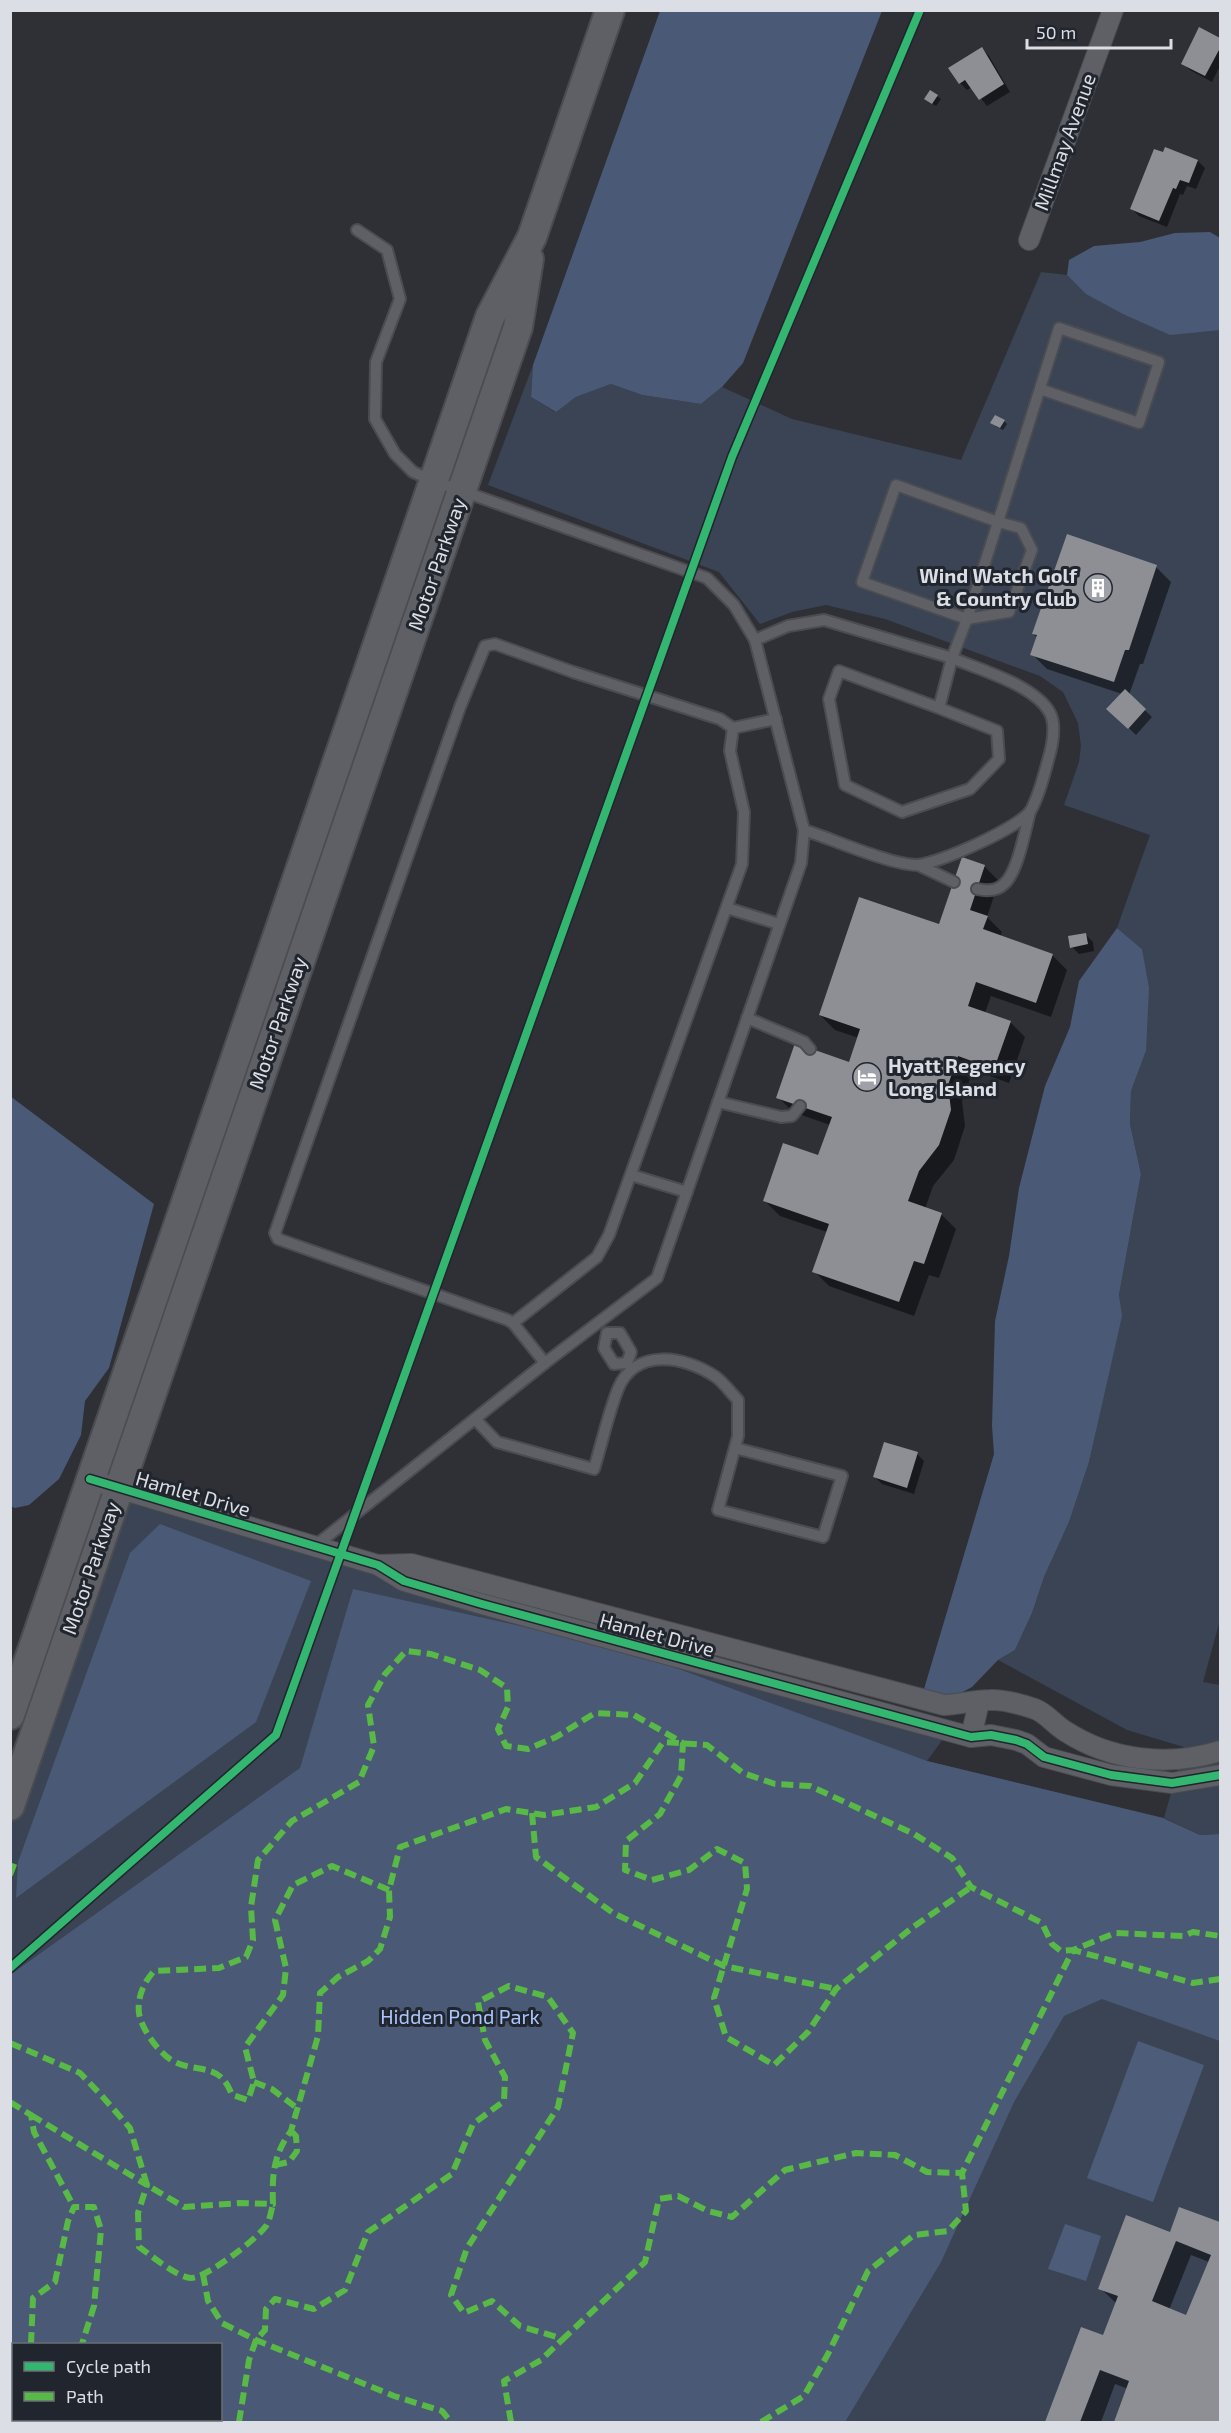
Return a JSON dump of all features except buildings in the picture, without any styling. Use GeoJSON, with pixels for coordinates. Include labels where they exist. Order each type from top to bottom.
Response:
{"type":"FeatureCollection","features":[{"type":"Feature","properties":{"kind":"main road","name":"Motor Parkway"},"geometry":{"type":"LineString","coordinates":[[10,1715],[490,317],[532,237],[610,10]]}},
{"type":"Feature","properties":{"kind":"main road","name":"Motor Parkway"},"geometry":{"type":"LineString","coordinates":[[10,1806],[519,327],[532,237]]}},
{"type":"Feature","properties":{"kind":"street","name":"Millmay Avenue"},"geometry":{"type":"LineString","coordinates":[[1029,240],[1113,10]]}},
{"type":"Feature","properties":{"kind":"street","name":"Hamlet Drive"},"geometry":{"type":"LineString","coordinates":[[90,1479],[378,1565],[404,1581],[482,1604],[971,1737],[991,1735],[1016,1740],[1027,1744],[1044,1757],[1111,1775],[1172,1783],[1221,1775]]}},
{"type":"Feature","properties":{"kind":"street","name":"Hamlet Drive"},"geometry":{"type":"LineString","coordinates":[[378,1565],[411,1564],[944,1705],[990,1700],[1038,1710],[1058,1726],[1111,1754],[1167,1759],[1208,1755],[1221,1751]]}},
{"type":"Feature","properties":{"kind":"street"},"geometry":{"type":"LineString","coordinates":[[971,1737],[979,1702]]}},
{"type":"Feature","properties":{"kind":"street"},"geometry":{"type":"LineString","coordinates":[[1044,1757],[1058,1726]]}},
{"type":"Feature","properties":{"kind":"lane"},"geometry":{"type":"LineString","coordinates":[[315,1546],[545,1363],[657,1278],[801,863],[804,830],[755,640],[734,605],[707,578],[434,481],[412,472],[395,454],[375,418],[376,362],[400,298],[387,250],[357,230]]}},
{"type":"Feature","properties":{"kind":"lane"},"geometry":{"type":"LineString","coordinates":[[939,708],[952,658],[967,619],[1059,328],[1159,362],[1139,423],[1040,389]]}},
{"type":"Feature","properties":{"kind":"lane"},"geometry":{"type":"LineString","coordinates":[[896,485],[998,522],[1021,528],[1032,550],[1009,612],[967,619],[862,582],[896,485]]}},
{"type":"Feature","properties":{"kind":"lane"},"geometry":{"type":"LineString","coordinates":[[755,640],[789,626],[824,620],[952,658],[1032,692],[1050,714],[1054,736],[1046,768],[1030,811],[1012,873],[1004,884],[995,890],[977,889]]}},
{"type":"Feature","properties":{"kind":"lane"},"geometry":{"type":"LineString","coordinates":[[545,1363],[513,1323],[508,1320],[278,1239],[275,1233],[460,707],[485,646],[495,644],[573,672],[720,719],[733,728],[776,719]]}},
{"type":"Feature","properties":{"kind":"lane"},"geometry":{"type":"LineString","coordinates":[[839,671],[939,708],[997,731],[999,759],[970,789],[902,812],[845,784],[829,699],[839,671]]}},
{"type":"Feature","properties":{"kind":"lane"},"geometry":{"type":"LineString","coordinates":[[513,1323],[597,1257],[607,1242],[742,864],[744,812],[730,751],[733,728]]}},
{"type":"Feature","properties":{"kind":"lane"},"geometry":{"type":"LineString","coordinates":[[918,865],[964,850],[1009,828],[1030,811]]}},
{"type":"Feature","properties":{"kind":"lane"},"geometry":{"type":"LineString","coordinates":[[804,830],[895,861],[918,865],[954,882]]}},
{"type":"Feature","properties":{"kind":"lane"},"geometry":{"type":"LineString","coordinates":[[727,908],[779,924]]}},
{"type":"Feature","properties":{"kind":"lane"},"geometry":{"type":"LineString","coordinates":[[747,1018],[804,1042],[810,1049]]}},
{"type":"Feature","properties":{"kind":"lane"},"geometry":{"type":"LineString","coordinates":[[718,1102],[781,1117],[792,1116],[800,1106]]}},
{"type":"Feature","properties":{"kind":"lane"},"geometry":{"type":"LineString","coordinates":[[631,1175],[687,1192]]}},
{"type":"Feature","properties":{"kind":"lane"},"geometry":{"type":"LineString","coordinates":[[601,1321],[607,1333],[604,1348],[614,1364],[629,1366],[645,1361],[670,1358],[694,1364],[718,1378],[738,1400],[740,1417],[735,1448],[718,1510],[823,1537],[842,1476],[735,1448]]}},
{"type":"Feature","properties":{"kind":"lane"},"geometry":{"type":"LineString","coordinates":[[474,1419],[497,1442],[594,1469],[618,1388],[629,1366],[631,1352],[621,1333],[607,1333]]}},
{"type":"Feature","properties":{"kind":"green space"},"geometry":{"type":"Polygon","coordinates":[[[660,11],[882,11],[743,363],[722,387],[701,404],[642,395],[611,384],[576,397],[556,412],[531,397],[533,365],[660,11]]]}},
{"type":"Feature","properties":{"kind":"green space"},"geometry":{"type":"Polygon","coordinates":[[[1210,232],[1220,238],[1220,330],[1170,335],[1086,294],[1067,275],[1069,260],[1094,246],[1140,242],[1175,233],[1210,232]]]}},
{"type":"Feature","properties":{"kind":"green space","name":"Wind Watch Golf & Country Club"},"geometry":{"type":"Polygon","coordinates":[[[1041,272],[1067,275],[1087,294],[1139,321],[1220,330],[1220,1620],[1203,1682],[1220,1685],[1220,1834],[1200,1835],[1164,1818],[1184,1747],[1127,1730],[998,1660],[1015,1650],[1069,1522],[1089,1462],[1121,1316],[1119,1295],[1141,1174],[1130,1124],[1131,1091],[1146,1051],[1142,949],[1117,928],[1150,835],[1064,805],[1079,762],[1081,746],[1078,723],[1063,692],[1040,676],[885,619],[826,605],[792,612],[760,624],[719,572],[488,485],[533,365],[531,397],[555,412],[576,397],[611,384],[642,395],[701,404],[722,387],[792,419],[961,460],[1041,272]]]}},
{"type":"Feature","properties":{"kind":"green space"},"geometry":{"type":"Polygon","coordinates":[[[1117,928],[1142,949],[1149,988],[1146,1051],[1131,1091],[1130,1124],[1141,1174],[1119,1295],[1122,1316],[1089,1462],[1069,1522],[1015,1650],[998,1660],[972,1687],[933,1708],[924,1689],[994,1454],[992,1426],[995,1321],[1009,1256],[1019,1188],[1045,1086],[1070,1027],[1079,981],[1117,928]]]}},
{"type":"Feature","properties":{"kind":"green space"},"geometry":{"type":"Polygon","coordinates":[[[10,1096],[154,1204],[109,1368],[85,1401],[81,1435],[59,1479],[29,1505],[15,1508],[10,1506],[10,1096]]]}},
{"type":"Feature","properties":{"kind":"green space","name":"Hidden Pond Park"},"geometry":{"type":"Polygon","coordinates":[[[118,1489],[948,1732],[927,1761],[1164,1818],[1220,1876],[1220,2422],[11,2422],[11,1806],[118,1489]]]}},
{"type":"Feature","properties":{"kind":"green space"},"geometry":{"type":"Polygon","coordinates":[[[160,1524],[311,1581],[256,1722],[16,1898],[18,1862],[130,1553],[160,1524]]]}},
{"type":"Feature","properties":{"kind":"green space","name":"Hidden Pond Park"},"geometry":{"type":"Polygon","coordinates":[[[353,1589],[625,1649],[927,1761],[1163,1818],[1200,1835],[1220,1834],[1220,2041],[1102,1999],[1064,2016],[1014,2102],[941,2262],[845,2422],[11,2422],[10,1975],[300,1768],[353,1589]]]}},
{"type":"Feature","properties":{"kind":"shaded area"},"geometry":{"type":"Polygon","coordinates":[[[1138,2041],[1204,2065],[1153,2202],[1087,2178],[1138,2041]]]}},
{"type":"Feature","properties":{"kind":"shaded area"},"geometry":{"type":"Polygon","coordinates":[[[1065,2224],[1101,2236],[1086,2281],[1048,2269],[1065,2224]]]}},
{"type":"Feature","properties":{"kind":"marked path"},"geometry":{"type":"LineString","coordinates":[[389,1890],[332,1866],[293,1885],[275,1920],[286,1968],[283,1995],[245,2047],[254,2082],[248,2100],[232,2095],[222,2078],[216,2073],[171,2060],[158,2049],[148,2034],[139,2013],[139,2001],[144,1985],[154,1971],[219,1968],[246,1957],[253,1940],[251,1907],[258,1860],[292,1821],[359,1782],[374,1746],[368,1705],[385,1674],[406,1651],[431,1654],[480,1670],[507,1688],[508,1707],[498,1729],[506,1746],[528,1749],[556,1737],[595,1713],[634,1715],[683,1743],[681,1776],[660,1814],[626,1841],[625,1870],[652,1880],[689,1870],[717,1849],[745,1863],[747,1889],[714,1998],[726,2037],[774,2065],[808,2032],[836,1989],[913,1927],[971,1887]]}},
{"type":"Feature","properties":{"kind":"marked path"},"geometry":{"type":"LineString","coordinates":[[10,2043],[80,2073],[130,2128],[147,2185],[184,2207],[240,2203],[273,2204],[277,2157],[291,2131],[318,2036],[320,1993],[338,1977],[368,1961],[380,1949],[390,1917],[389,1890],[400,1847],[506,1809],[544,1815],[596,1807],[635,1783],[663,1742],[707,1745],[743,1773],[775,1784],[810,1786],[914,1834],[952,1858],[971,1887],[1042,1923],[1052,1944],[1061,1951],[1073,1950],[1115,1933],[1183,1936],[1193,1932],[1220,1936]]}},
{"type":"Feature","properties":{"kind":"marked path"},"geometry":{"type":"LineString","coordinates":[[532,1813],[536,1857],[613,1913],[724,1966],[836,1989]]}},
{"type":"Feature","properties":{"kind":"marked path"},"geometry":{"type":"LineString","coordinates":[[10,1875],[16,1859]]}},
{"type":"Feature","properties":{"kind":"marked path"},"geometry":{"type":"LineString","coordinates":[[239,2422],[249,2360],[256,2340],[265,2330],[266,2309],[275,2299],[314,2309],[345,2290],[368,2232],[452,2174],[473,2124],[504,2101],[505,2077],[485,2040],[478,2002],[509,1986],[548,1997],[573,2033],[558,2107],[467,2248],[451,2295],[464,2313],[492,2301],[520,2326],[563,2339],[645,2262],[659,2199],[678,2196],[708,2211],[732,2217],[785,2170],[856,2153],[895,2155],[927,2172],[962,2173],[1073,1950],[1193,1983],[1220,1979]]}},
{"type":"Feature","properties":{"kind":"marked path"},"geometry":{"type":"LineString","coordinates":[[254,2082],[272,2089],[298,2109]]}},
{"type":"Feature","properties":{"kind":"marked path"},"geometry":{"type":"LineString","coordinates":[[10,2102],[31,2115],[34,2132],[74,2207]]}},
{"type":"Feature","properties":{"kind":"marked path"},"geometry":{"type":"LineString","coordinates":[[31,2115],[147,2185],[138,2213],[139,2247],[185,2277],[191,2278],[208,2272],[242,2248],[266,2226],[273,2204]]}},
{"type":"Feature","properties":{"kind":"marked path"},"geometry":{"type":"LineString","coordinates":[[275,2165],[289,2162],[297,2151],[296,2136],[291,2131]]}},
{"type":"Feature","properties":{"kind":"marked path"},"geometry":{"type":"LineString","coordinates":[[761,2422],[804,2396],[828,2354],[868,2271],[914,2235],[948,2231],[966,2211],[962,2173]]}},
{"type":"Feature","properties":{"kind":"marked path"},"geometry":{"type":"LineString","coordinates":[[31,2343],[33,2298],[55,2282],[68,2221],[74,2207],[94,2207],[101,2230],[94,2306],[82,2343]]}},
{"type":"Feature","properties":{"kind":"marked path"},"geometry":{"type":"LineString","coordinates":[[203,2274],[208,2301],[222,2323],[256,2340],[394,2396],[442,2411],[451,2422]]}},
{"type":"Feature","properties":{"kind":"marked path"},"geometry":{"type":"LineString","coordinates":[[511,2422],[504,2381],[541,2360],[563,2339]]}},
{"type":"Feature","properties":{"kind":"cycle path"},"geometry":{"type":"LineString","coordinates":[[10,1968],[276,1735],[732,457],[920,10]]}},
{"type":"Feature","properties":{"kind":"cycle path"},"geometry":{"type":"LineString","coordinates":[[90,1479],[378,1565],[404,1581],[482,1604],[971,1737],[991,1735],[1016,1740],[1027,1744],[1044,1757],[1111,1775],[1172,1783],[1220,1775]]}},
{"type":"Feature","properties":{"kind":"place","name":"Wind Watch Golf & Country Club"},"geometry":{"type":"Point","coordinates":[1098,588]}},
{"type":"Feature","properties":{"kind":"place","name":"Hyatt Regency Long Island"},"geometry":{"type":"Point","coordinates":[867,1077]}}]}
